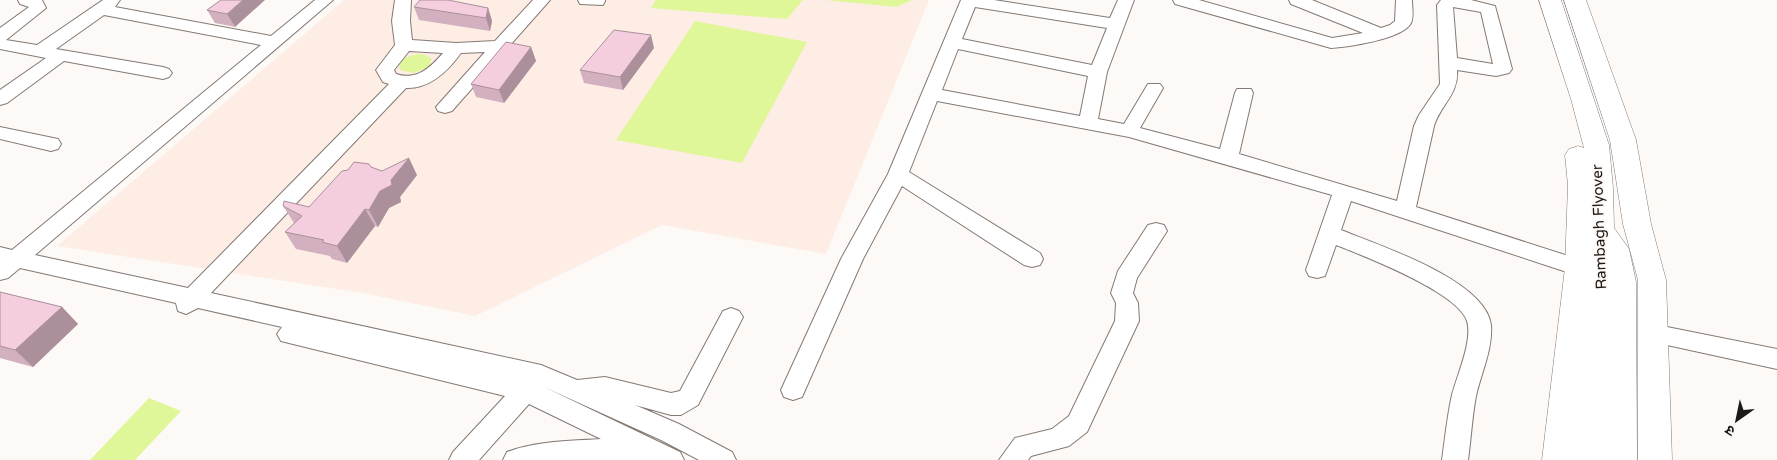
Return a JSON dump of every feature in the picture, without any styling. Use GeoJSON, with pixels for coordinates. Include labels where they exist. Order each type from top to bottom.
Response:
{"type":"FeatureCollection","features":[{"type":"Feature","properties":{"kind":"main road","name":"Rambagh Flyover"},"geometry":{"type":"LineString","coordinates":[[1534,0],[1565,98],[1576,142],[1581,185],[1579,268],[1559,460]]}},
{"type":"Feature","properties":{"kind":"main road"},"geometry":{"type":"LineString","coordinates":[[1543,0],[1572,87],[1586,149],[1590,299],[1582,346],[1572,460]]}},
{"type":"Feature","properties":{"kind":"main road","name":"Rambagh Flyover"},"geometry":{"type":"LineString","coordinates":[[1550,0],[1581,92],[1596,145],[1600,188],[1601,304],[1586,460]]}},
{"type":"Feature","properties":{"kind":"main road"},"geometry":{"type":"LineString","coordinates":[[1575,0],[1623,140],[1637,224],[1652,280],[1655,460]]}},
{"type":"Feature","properties":{"kind":"main road"},"geometry":{"type":"LineString","coordinates":[[1601,231],[1615,249],[1622,282],[1619,414],[1620,460]]}},
{"type":"Feature","properties":{"kind":"street"},"geometry":{"type":"LineString","coordinates":[[0,36],[38,8],[38,4],[26,0]]}},
{"type":"Feature","properties":{"kind":"street"},"geometry":{"type":"LineString","coordinates":[[4,264],[325,0]]}},
{"type":"Feature","properties":{"kind":"street"},"geometry":{"type":"LineString","coordinates":[[403,0],[401,21],[404,45],[385,70],[389,78],[401,82],[416,81],[432,76],[443,66],[456,48]]}},
{"type":"Feature","properties":{"kind":"street"},"geometry":{"type":"LineString","coordinates":[[445,107],[542,0]]}},
{"type":"Feature","properties":{"kind":"street"},"geometry":{"type":"LineString","coordinates":[[1088,124],[1098,72],[1115,24],[1126,0]]}},
{"type":"Feature","properties":{"kind":"street"},"geometry":{"type":"LineString","coordinates":[[1181,0],[1331,43],[1348,42],[1396,29],[1404,18],[1404,0]]}},
{"type":"Feature","properties":{"kind":"street"},"geometry":{"type":"LineString","coordinates":[[1297,0],[1379,33]]}},
{"type":"Feature","properties":{"kind":"street"},"geometry":{"type":"LineString","coordinates":[[793,390],[852,259],[898,174],[933,94],[969,1],[1115,24]]}},
{"type":"Feature","properties":{"kind":"street"},"geometry":{"type":"LineString","coordinates":[[41,51],[108,5],[273,42]]}},
{"type":"Feature","properties":{"kind":"street"},"geometry":{"type":"LineString","coordinates":[[953,43],[1098,72]]}},
{"type":"Feature","properties":{"kind":"street"},"geometry":{"type":"LineString","coordinates":[[0,44],[163,74]]}},
{"type":"Feature","properties":{"kind":"street"},"geometry":{"type":"LineString","coordinates":[[404,45],[456,48],[500,46]]}},
{"type":"Feature","properties":{"kind":"street"},"geometry":{"type":"LineString","coordinates":[[0,99],[60,55]]}},
{"type":"Feature","properties":{"kind":"street"},"geometry":{"type":"LineString","coordinates":[[1405,211],[1424,126],[1428,115],[1449,84],[1450,63]]}},
{"type":"Feature","properties":{"kind":"street"},"geometry":{"type":"LineString","coordinates":[[188,303],[401,82]]}},
{"type":"Feature","properties":{"kind":"street"},"geometry":{"type":"LineString","coordinates":[[1129,131],[1154,88]]}},
{"type":"Feature","properties":{"kind":"street"},"geometry":{"type":"LineString","coordinates":[[1228,158],[1244,93]]}},
{"type":"Feature","properties":{"kind":"street"},"geometry":{"type":"LineString","coordinates":[[933,94],[1129,131],[1344,191],[1579,268]]}},
{"type":"Feature","properties":{"kind":"street"},"geometry":{"type":"LineString","coordinates":[[0,133],[50,144]]}},
{"type":"Feature","properties":{"kind":"street"},"geometry":{"type":"LineString","coordinates":[[898,174],[1032,259]]}},
{"type":"Feature","properties":{"kind":"street"},"geometry":{"type":"LineString","coordinates":[[1318,270],[1344,191]]}},
{"type":"Feature","properties":{"kind":"street"},"geometry":{"type":"LineString","coordinates":[[1012,460],[1024,446],[1060,440],[1071,434],[1078,424],[1127,322],[1127,303],[1122,293],[1126,277],[1156,231]]}},
{"type":"Feature","properties":{"kind":"street"},"geometry":{"type":"LineString","coordinates":[[1329,234],[1435,279],[1472,305],[1480,320],[1464,398],[1455,460]]}},
{"type":"Feature","properties":{"kind":"street"},"geometry":{"type":"LineString","coordinates":[[4,264],[188,303],[533,383],[578,389],[598,386],[672,404],[681,404],[689,398],[731,317]]}},
{"type":"Feature","properties":{"kind":"street"},"geometry":{"type":"LineString","coordinates":[[1652,333],[1777,359]]}},
{"type":"Feature","properties":{"kind":"street"},"geometry":{"type":"LineString","coordinates":[[533,383],[671,460]]}},
{"type":"Feature","properties":{"kind":"street"},"geometry":{"type":"LineString","coordinates":[[462,460],[533,383]]}},
{"type":"Feature","properties":{"kind":"street"},"geometry":{"type":"LineString","coordinates":[[578,389],[670,432],[723,460]]}},
{"type":"Feature","properties":{"kind":"street"},"geometry":{"type":"LineString","coordinates":[[516,460],[560,454],[647,447]]}},
{"type":"Feature","properties":{"kind":"shaded area"},"geometry":{"type":"Polygon","coordinates":[[[344,0],[929,0],[826,254],[662,225],[475,316],[363,293],[57,246],[344,0]]]}},
{"type":"Feature","properties":{"kind":"green space"},"geometry":{"type":"Polygon","coordinates":[[[656,0],[803,0],[787,19],[651,8],[656,0]]]}},
{"type":"Feature","properties":{"kind":"green space"},"geometry":{"type":"Polygon","coordinates":[[[826,0],[912,0],[896,7],[826,0]]]}},
{"type":"Feature","properties":{"kind":"green space"},"geometry":{"type":"Polygon","coordinates":[[[695,21],[807,42],[742,163],[616,140],[695,21]]]}},
{"type":"Feature","properties":{"kind":"green space"},"geometry":{"type":"Polygon","coordinates":[[[423,54],[432,59],[428,68],[413,73],[400,70],[400,63],[405,58],[423,54]]]}},
{"type":"Feature","properties":{"kind":"green space"},"geometry":{"type":"Polygon","coordinates":[[[149,398],[181,411],[135,460],[90,460],[149,398]]]}},
{"type":"Feature","properties":{"kind":"building"},"geometry":{"type":"Polygon","coordinates":[[[221,0],[243,0],[227,14],[207,10],[221,0]]]}},
{"type":"Feature","properties":{"kind":"building"},"geometry":{"type":"Polygon","coordinates":[[[420,0],[448,0],[488,8],[486,18],[414,7],[420,0]]]}},
{"type":"Feature","properties":{"kind":"building"},"geometry":{"type":"Polygon","coordinates":[[[614,30],[651,35],[620,77],[580,70],[614,30]]]}},
{"type":"Feature","properties":{"kind":"building"},"geometry":{"type":"Polygon","coordinates":[[[506,42],[531,47],[499,90],[471,84],[506,42]]]}},
{"type":"Feature","properties":{"kind":"building"},"geometry":{"type":"Polygon","coordinates":[[[409,158],[391,180],[392,185],[380,191],[369,210],[365,209],[337,246],[322,242],[324,240],[285,232],[302,216],[283,206],[284,201],[309,207],[342,171],[348,170],[354,162],[369,164],[371,167],[382,171],[409,158]]]}},
{"type":"Feature","properties":{"kind":"building"},"geometry":{"type":"Polygon","coordinates":[[[0,292],[62,307],[15,350],[0,346],[0,292]]]}}]}
